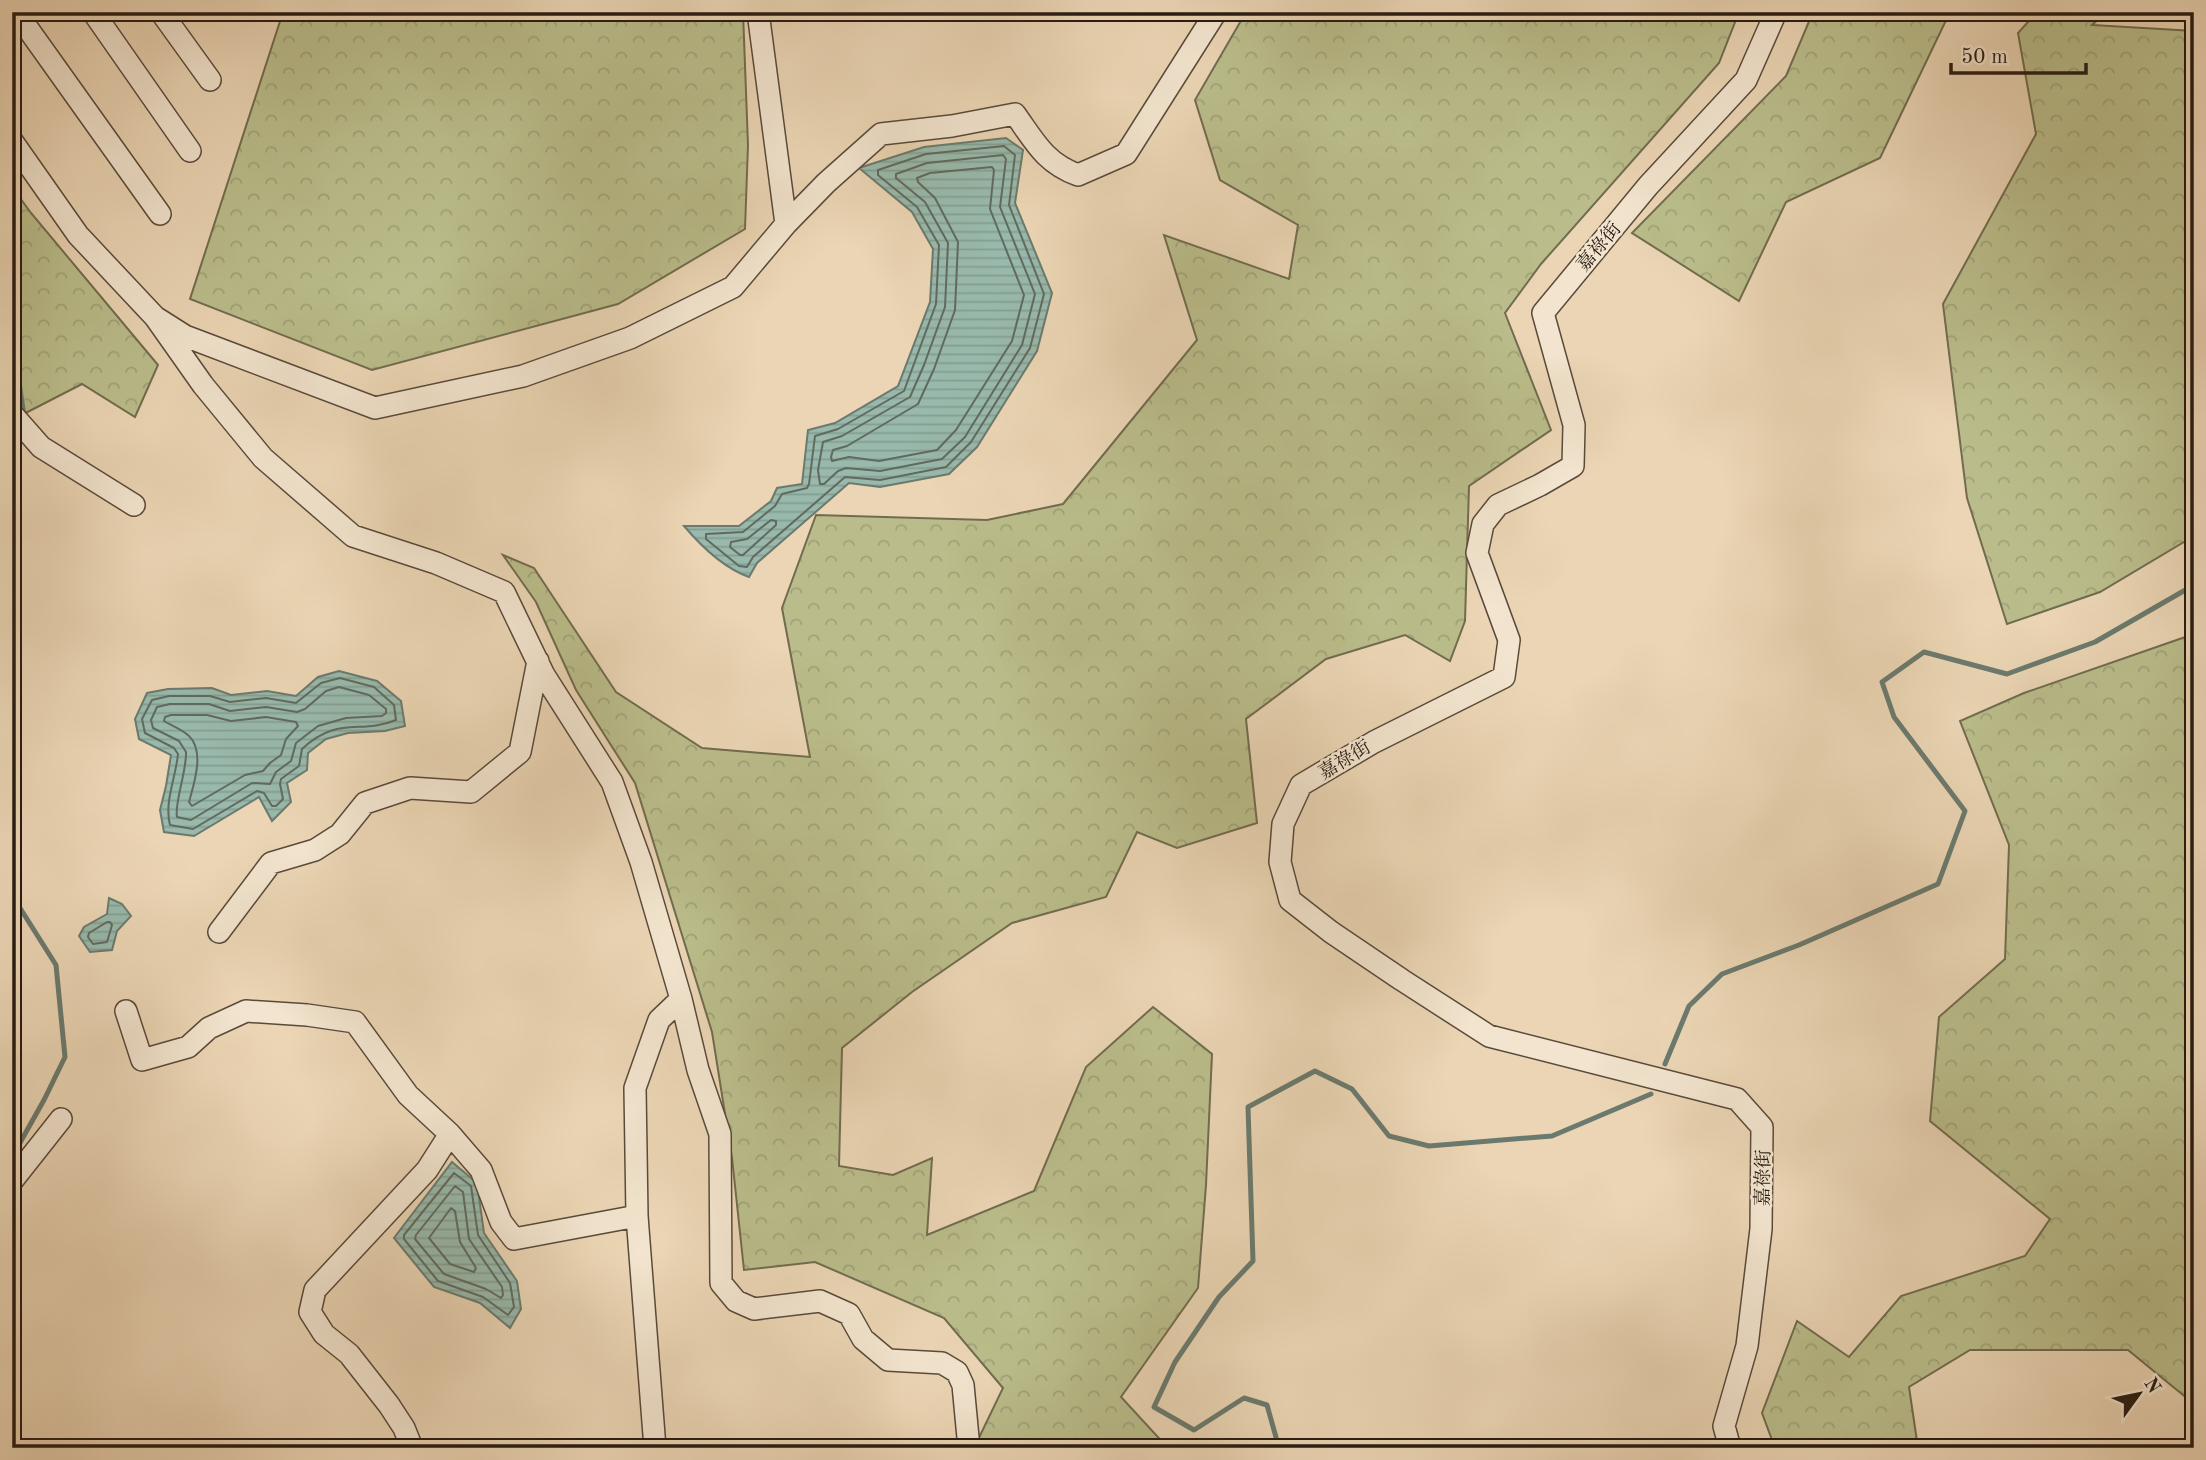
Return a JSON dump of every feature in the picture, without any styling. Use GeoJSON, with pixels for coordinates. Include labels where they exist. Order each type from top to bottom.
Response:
{"type":"FeatureCollection","features":[{"type":"Feature","properties":{"kind":"street"},"geometry":{"type":"LineString","coordinates":[[16,12],[160,214]]}},
{"type":"Feature","properties":{"kind":"street"},"geometry":{"type":"LineString","coordinates":[[93,12],[190,151]]}},
{"type":"Feature","properties":{"kind":"street"},"geometry":{"type":"LineString","coordinates":[[161,12],[210,80]]}},
{"type":"Feature","properties":{"kind":"street"},"geometry":{"type":"LineString","coordinates":[[758,12],[786,224]]}},
{"type":"Feature","properties":{"kind":"street"},"geometry":{"type":"LineString","coordinates":[[155,317],[185,336],[375,408],[523,376],[630,338],[733,287],[786,224],[826,183],[881,135],[953,126],[1015,114],[1042,152],[1062,169],[1079,175],[1126,154],[1216,12]]}},
{"type":"Feature","properties":{"kind":"street","name":"嘉祿街"},"geometry":{"type":"LineString","coordinates":[[1730,1448],[1724,1426],[1747,1346],[1761,1229],[1762,1127],[1737,1098],[1489,1035],[1392,973],[1290,900],[1280,862],[1283,824],[1301,785],[1374,741],[1504,677],[1509,640],[1477,552],[1483,523],[1498,505],[1573,466],[1574,425],[1543,313],[1648,186],[1746,80],[1776,12]]}},
{"type":"Feature","properties":{"kind":"street"},"geometry":{"type":"LineString","coordinates":[[12,141],[78,235],[155,317],[203,385],[263,458],[353,536],[436,563],[504,592],[544,675],[612,782],[641,862],[681,999],[698,1070],[720,1135],[721,1283],[736,1301],[754,1309],[820,1301],[849,1314],[863,1339],[888,1360],[942,1363],[950,1367],[957,1372],[963,1385],[969,1448]]}},
{"type":"Feature","properties":{"kind":"street"},"geometry":{"type":"LineString","coordinates":[[12,414],[41,447],[134,505]]}},
{"type":"Feature","properties":{"kind":"street"},"geometry":{"type":"LineString","coordinates":[[219,932],[271,863],[316,850],[340,834],[365,803],[410,788],[471,792],[520,752],[538,661]]}},
{"type":"Feature","properties":{"kind":"street"},"geometry":{"type":"LineString","coordinates":[[656,1448],[637,1216],[635,1088],[659,1020],[681,999]]}},
{"type":"Feature","properties":{"kind":"street"},"geometry":{"type":"LineString","coordinates":[[126,1011],[142,1060],[188,1047],[209,1028],[246,1011],[355,1022],[408,1095],[450,1134],[481,1170],[501,1222],[514,1239],[637,1216]]}},
{"type":"Feature","properties":{"kind":"street"},"geometry":{"type":"LineString","coordinates":[[12,1181],[61,1119]]}},
{"type":"Feature","properties":{"kind":"street"},"geometry":{"type":"LineString","coordinates":[[412,1448],[404,1428],[389,1405],[349,1354],[324,1334],[310,1312],[315,1290],[427,1170],[450,1134]]}},
{"type":"Feature","properties":{"kind":"green space"},"geometry":{"type":"Polygon","coordinates":[[[283,12],[743,12],[748,145],[745,229],[618,304],[372,370],[190,299],[283,12]]]}},
{"type":"Feature","properties":{"kind":"green space"},"geometry":{"type":"Polygon","coordinates":[[[1246,12],[1739,12],[1719,63],[1541,264],[1505,313],[1551,430],[1469,486],[1465,621],[1450,661],[1405,635],[1326,659],[1246,719],[1257,823],[1177,848],[1137,832],[1106,897],[1012,923],[912,992],[842,1048],[839,1166],[893,1175],[932,1158],[927,1235],[1034,1191],[1086,1067],[1153,1007],[1212,1054],[1198,1288],[1121,1397],[1168,1448],[974,1448],[1003,1388],[944,1318],[815,1262],[744,1270],[732,1158],[712,1032],[635,783],[576,690],[536,602],[503,555],[534,568],[616,692],[702,748],[810,757],[782,608],[816,515],[987,520],[1063,504],[1197,340],[1164,235],[1289,279],[1298,225],[1220,180],[1195,100],[1246,12]]]}},
{"type":"Feature","properties":{"kind":"green space"},"geometry":{"type":"Polygon","coordinates":[[[1813,12],[1950,12],[1880,158],[1786,202],[1739,301],[1632,233],[1786,76],[1813,12]]]}},
{"type":"Feature","properties":{"kind":"green space"},"geometry":{"type":"Polygon","coordinates":[[[2037,12],[2107,12],[2092,25],[2194,31],[2194,536],[2100,592],[2007,624],[1967,498],[1943,304],[2036,134],[2018,33],[2037,12]]]}},
{"type":"Feature","properties":{"kind":"green space"},"geometry":{"type":"Polygon","coordinates":[[[12,187],[158,365],[135,417],[82,384],[12,420],[12,187]]]}},
{"type":"Feature","properties":{"kind":"green space"},"geometry":{"type":"Polygon","coordinates":[[[2194,634],[2194,1404],[2128,1350],[1970,1350],[1909,1387],[1918,1448],[1775,1448],[1762,1413],[1797,1321],[1849,1357],[1901,1296],[2025,1256],[2050,1219],[1930,1121],[1939,1017],[2005,959],[2009,845],[1960,721],[2024,693],[2194,634]]]}},
{"type":"Feature","properties":{"kind":"water"},"geometry":{"type":"Polygon","coordinates":[[[1006,138],[1023,150],[1015,203],[1052,293],[1037,351],[977,447],[949,474],[880,487],[849,483],[757,563],[749,577],[731,568],[705,549],[684,526],[739,526],[771,501],[777,488],[802,484],[808,430],[835,423],[898,386],[930,302],[933,249],[912,212],[859,168],[924,147],[1006,138]]]}},
{"type":"Feature","properties":{"kind":"water"},"geometry":{"type":"Polygon","coordinates":[[[339,671],[377,681],[401,701],[405,726],[385,731],[348,733],[326,739],[308,753],[307,770],[287,783],[291,802],[272,821],[259,797],[194,836],[164,832],[160,810],[171,755],[139,739],[135,719],[147,693],[168,689],[212,688],[231,695],[267,691],[296,696],[318,677],[339,671]]]}},
{"type":"Feature","properties":{"kind":"water"},"geometry":{"type":"Polygon","coordinates":[[[109,898],[122,904],[131,916],[117,931],[112,950],[90,952],[79,936],[84,927],[107,914],[109,898]]]}},
{"type":"Feature","properties":{"kind":"water"},"geometry":{"type":"Polygon","coordinates":[[[452,1162],[477,1183],[484,1233],[517,1281],[521,1309],[510,1328],[480,1303],[434,1287],[394,1238],[452,1162]]]}},
{"type":"Feature","properties":{"kind":"waterway"},"geometry":{"type":"LineString","coordinates":[[12,373],[18,376],[24,416]]}},
{"type":"Feature","properties":{"kind":"waterway"},"geometry":{"type":"LineString","coordinates":[[1665,1064],[1689,1006],[1722,974],[1799,945],[1938,884],[1965,811],[1894,717],[1882,682],[1924,652],[2007,674],[2095,642],[2194,585]]}},
{"type":"Feature","properties":{"kind":"waterway"},"geometry":{"type":"LineString","coordinates":[[12,904],[20,908],[56,965],[65,1057],[12,1157]]}},
{"type":"Feature","properties":{"kind":"waterway"},"geometry":{"type":"LineString","coordinates":[[1279,1448],[1267,1405],[1244,1398],[1194,1430],[1154,1407],[1175,1362],[1219,1297],[1253,1261],[1248,1107],[1315,1071],[1352,1089],[1389,1136],[1429,1146],[1552,1136],[1651,1094]]}}]}
